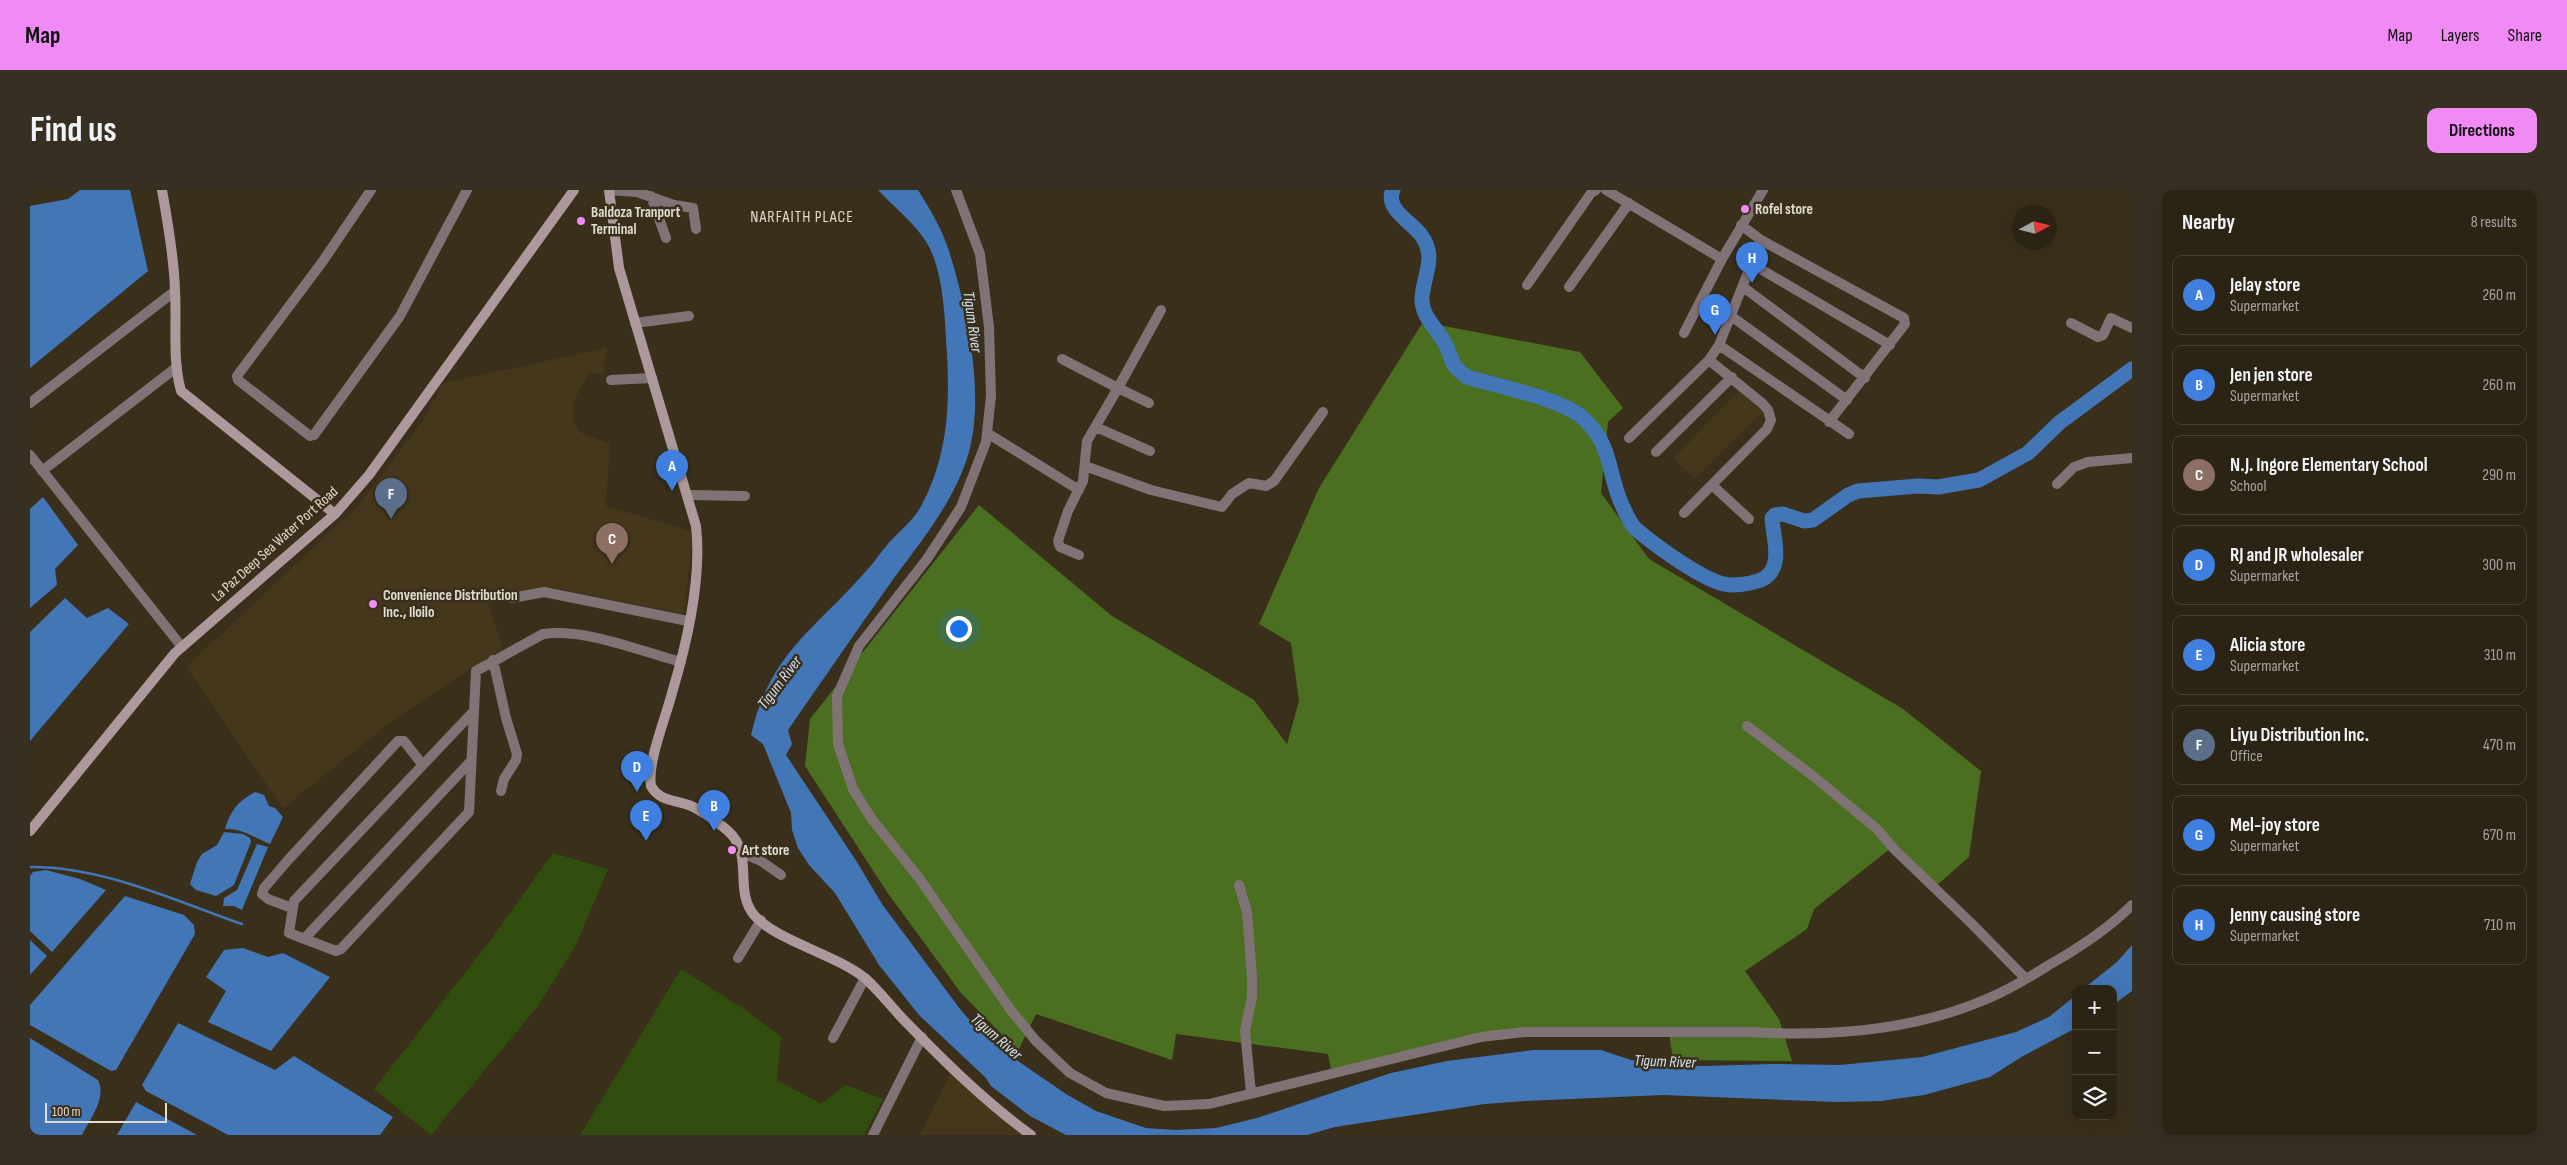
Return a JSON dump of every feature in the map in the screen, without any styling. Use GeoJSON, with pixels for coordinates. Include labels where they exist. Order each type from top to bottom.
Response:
{"type":"FeatureCollection","features":[{"type":"Feature","properties":{"kind":"street"},"geometry":{"type":"LineString","coordinates":[[162,190],[169,229],[176,291],[177,366],[181,391],[188,399],[335,514]]}},
{"type":"Feature","properties":{"kind":"street"},"geometry":{"type":"LineString","coordinates":[[371,190],[322,261],[237,376],[238,380],[310,436],[314,435],[400,316],[467,190]]}},
{"type":"Feature","properties":{"kind":"street","name":"La Paz Deep Sea Water Port Road"},"geometry":{"type":"LineString","coordinates":[[30,831],[182,647],[335,514],[369,474],[574,190]]}},
{"type":"Feature","properties":{"kind":"street"},"geometry":{"type":"LineString","coordinates":[[696,228],[693,208],[674,205],[637,192],[608,190],[616,254],[696,526],[698,543],[681,662],[654,760],[651,786],[662,798],[696,808],[728,831],[738,843],[744,854],[744,881],[748,903],[755,915],[772,928],[865,978],[922,1038],[978,1091],[1031,1135]]}},
{"type":"Feature","properties":{"kind":"street"},"geometry":{"type":"LineString","coordinates":[[956,190],[980,254],[989,327],[991,396],[986,442],[961,507],[926,559],[859,646],[837,696],[838,744],[853,789],[871,818],[919,878],[1010,1009],[1036,1041],[1070,1072],[1106,1093],[1164,1106],[1210,1104],[1472,1039],[1524,1032],[1751,1032],[1786,1034],[1870,1030],[1925,1021],[1989,998],[2026,979],[2079,947],[2132,905]]}},
{"type":"Feature","properties":{"kind":"street"},"geometry":{"type":"LineString","coordinates":[[1527,285],[1591,193],[1596,190]]}},
{"type":"Feature","properties":{"kind":"street"},"geometry":{"type":"LineString","coordinates":[[1606,190],[1722,259]]}},
{"type":"Feature","properties":{"kind":"street"},"geometry":{"type":"LineString","coordinates":[[1684,333],[1722,259],[1763,190]]}},
{"type":"Feature","properties":{"kind":"street"},"geometry":{"type":"LineString","coordinates":[[651,196],[666,238]]}},
{"type":"Feature","properties":{"kind":"street"},"geometry":{"type":"LineString","coordinates":[[1569,287],[1629,203]]}},
{"type":"Feature","properties":{"kind":"street"},"geometry":{"type":"LineString","coordinates":[[1741,225],[1761,240],[1904,318],[1905,324],[1848,400],[1829,422]]}},
{"type":"Feature","properties":{"kind":"street"},"geometry":{"type":"LineString","coordinates":[[1629,438],[1709,360],[1719,345],[1744,287],[1761,240]]}},
{"type":"Feature","properties":{"kind":"street"},"geometry":{"type":"LineString","coordinates":[[1752,264],[1890,344]]}},
{"type":"Feature","properties":{"kind":"street"},"geometry":{"type":"LineString","coordinates":[[1744,287],[1865,378]]}},
{"type":"Feature","properties":{"kind":"street"},"geometry":{"type":"LineString","coordinates":[[30,403],[176,291]]}},
{"type":"Feature","properties":{"kind":"street"},"geometry":{"type":"LineString","coordinates":[[1079,555],[1060,547],[1058,541],[1068,511],[1079,490],[1085,466],[1087,441],[1161,310]]}},
{"type":"Feature","properties":{"kind":"street"},"geometry":{"type":"LineString","coordinates":[[635,323],[689,316]]}},
{"type":"Feature","properties":{"kind":"street"},"geometry":{"type":"LineString","coordinates":[[1731,316],[1848,400]]}},
{"type":"Feature","properties":{"kind":"street"},"geometry":{"type":"LineString","coordinates":[[2071,323],[2098,337],[2103,335],[2111,318],[2132,328]]}},
{"type":"Feature","properties":{"kind":"street"},"geometry":{"type":"LineString","coordinates":[[1719,345],[1848,434]]}},
{"type":"Feature","properties":{"kind":"street"},"geometry":{"type":"LineString","coordinates":[[1062,359],[1148,402]]}},
{"type":"Feature","properties":{"kind":"street"},"geometry":{"type":"LineString","coordinates":[[1684,513],[1767,429],[1772,420],[1763,404],[1709,360]]}},
{"type":"Feature","properties":{"kind":"street"},"geometry":{"type":"LineString","coordinates":[[42,471],[177,366]]}},
{"type":"Feature","properties":{"kind":"street"},"geometry":{"type":"LineString","coordinates":[[1656,452],[1732,377]]}},
{"type":"Feature","properties":{"kind":"street"},"geometry":{"type":"LineString","coordinates":[[611,380],[652,378]]}},
{"type":"Feature","properties":{"kind":"street"},"geometry":{"type":"LineString","coordinates":[[1085,466],[1151,490],[1222,507],[1232,494],[1249,483],[1266,486],[1274,481],[1323,412]]}},
{"type":"Feature","properties":{"kind":"street"},"geometry":{"type":"LineString","coordinates":[[1096,427],[1150,451]]}},
{"type":"Feature","properties":{"kind":"street"},"geometry":{"type":"LineString","coordinates":[[987,433],[1079,490]]}},
{"type":"Feature","properties":{"kind":"street"},"geometry":{"type":"LineString","coordinates":[[30,455],[182,647]]}},
{"type":"Feature","properties":{"kind":"street"},"geometry":{"type":"LineString","coordinates":[[2057,484],[2074,467],[2088,462],[2132,458]]}},
{"type":"Feature","properties":{"kind":"street"},"geometry":{"type":"LineString","coordinates":[[1712,485],[1749,518]]}},
{"type":"Feature","properties":{"kind":"street"},"geometry":{"type":"LineString","coordinates":[[687,495],[745,496]]}},
{"type":"Feature","properties":{"kind":"street"},"geometry":{"type":"LineString","coordinates":[[512,598],[544,592],[688,621]]}},
{"type":"Feature","properties":{"kind":"street"},"geometry":{"type":"LineString","coordinates":[[474,711],[294,902],[289,933],[336,951],[341,949],[469,812],[476,671],[543,634],[555,632],[595,639],[681,662]]}},
{"type":"Feature","properties":{"kind":"street"},"geometry":{"type":"LineString","coordinates":[[493,660],[506,718],[517,754],[516,760],[504,779],[501,791]]}},
{"type":"Feature","properties":{"kind":"street"},"geometry":{"type":"LineString","coordinates":[[1747,726],[1813,776],[1877,829],[1894,849],[2026,979]]}},
{"type":"Feature","properties":{"kind":"street"},"geometry":{"type":"LineString","coordinates":[[292,908],[268,899],[262,894],[264,888],[289,859],[398,740],[404,741],[422,764]]}},
{"type":"Feature","properties":{"kind":"street"},"geometry":{"type":"LineString","coordinates":[[304,939],[471,761]]}},
{"type":"Feature","properties":{"kind":"street"},"geometry":{"type":"LineString","coordinates":[[744,854],[761,861],[781,875]]}},
{"type":"Feature","properties":{"kind":"street"},"geometry":{"type":"LineString","coordinates":[[1239,885],[1247,912],[1252,976],[1252,997],[1245,1031],[1251,1093]]}},
{"type":"Feature","properties":{"kind":"street"},"geometry":{"type":"LineString","coordinates":[[738,958],[761,920]]}},
{"type":"Feature","properties":{"kind":"street"},"geometry":{"type":"LineString","coordinates":[[833,1038],[865,978]]}},
{"type":"Feature","properties":{"kind":"street"},"geometry":{"type":"LineString","coordinates":[[873,1135],[922,1038]]}},
{"type":"Feature","properties":{"kind":"shaded area"},"geometry":{"type":"Polygon","coordinates":[[[607,348],[603,375],[590,372],[574,400],[574,421],[581,433],[610,443],[606,506],[691,531],[692,541],[684,614],[550,587],[487,599],[503,648],[399,716],[283,808],[186,667],[358,506],[424,419],[443,383],[607,348]]]}},
{"type":"Feature","properties":{"kind":"shaded area"},"geometry":{"type":"Polygon","coordinates":[[[1740,389],[1763,412],[1695,479],[1673,459],[1740,389]]]}},
{"type":"Feature","properties":{"kind":"shaded area"},"geometry":{"type":"Polygon","coordinates":[[[951,1071],[1024,1135],[920,1135],[951,1071]]]}},
{"type":"Feature","properties":{"kind":"green space"},"geometry":{"type":"Polygon","coordinates":[[[1423,322],[1580,352],[1623,408],[1608,422],[1601,493],[1649,559],[1903,709],[1981,771],[1969,857],[1936,886],[1896,844],[1814,909],[1807,929],[1745,971],[1779,1019],[1792,1061],[1673,1060],[1668,1027],[1482,1034],[1331,1069],[1328,1054],[1176,1034],[1172,1060],[1036,1014],[1018,1051],[961,993],[887,892],[805,766],[810,719],[979,505],[1112,616],[1254,700],[1287,744],[1299,701],[1291,643],[1259,624],[1319,488],[1423,322]]]}},
{"type":"Feature","properties":{"kind":"green space"},"geometry":{"type":"Polygon","coordinates":[[[553,853],[608,869],[576,945],[538,1006],[431,1135],[374,1089],[490,941],[553,853]]]}},
{"type":"Feature","properties":{"kind":"green space"},"geometry":{"type":"Polygon","coordinates":[[[681,969],[747,1011],[781,1037],[777,1080],[821,1104],[846,1085],[883,1099],[864,1135],[580,1135],[681,969]]]}},
{"type":"Feature","properties":{"kind":"water"},"geometry":{"type":"Polygon","coordinates":[[[80,190],[130,190],[148,271],[30,368],[30,206],[68,199],[80,190]]]}},
{"type":"Feature","properties":{"kind":"water","name":"Tigum River"},"geometry":{"type":"Polygon","coordinates":[[[878,190],[918,190],[946,243],[962,298],[972,351],[975,404],[969,452],[963,470],[947,503],[927,534],[788,730],[792,744],[786,755],[857,862],[882,904],[960,1009],[974,1025],[1018,1061],[1066,1094],[1096,1111],[1146,1128],[1176,1130],[1216,1128],[1257,1118],[1391,1073],[1447,1061],[1533,1050],[1601,1050],[1631,1060],[1666,1065],[1840,1065],[1922,1057],[2016,1032],[2049,1017],[2072,998],[2072,1030],[2023,1056],[1990,1077],[1924,1095],[1881,1101],[1837,1102],[1663,1095],[1525,1101],[1485,1104],[1335,1127],[1307,1135],[1066,1135],[1030,1116],[991,1086],[986,1078],[919,1015],[879,965],[835,893],[809,865],[798,848],[792,830],[791,813],[763,744],[751,735],[759,707],[782,662],[796,644],[872,565],[887,545],[917,513],[936,471],[945,433],[948,394],[944,311],[940,280],[931,252],[925,240],[909,220],[878,190]]]}},
{"type":"Feature","properties":{"kind":"water"},"geometry":{"type":"Polygon","coordinates":[[[43,497],[78,545],[55,569],[57,585],[30,608],[30,509],[43,497]]]}},
{"type":"Feature","properties":{"kind":"water"},"geometry":{"type":"Polygon","coordinates":[[[65,598],[87,618],[108,608],[129,624],[30,741],[30,632],[65,598]]]}},
{"type":"Feature","properties":{"kind":"water"},"geometry":{"type":"Polygon","coordinates":[[[255,792],[264,795],[269,806],[275,808],[283,817],[270,844],[243,832],[225,829],[236,807],[255,792]]]}},
{"type":"Feature","properties":{"kind":"water"},"geometry":{"type":"Polygon","coordinates":[[[224,832],[243,834],[250,838],[251,842],[234,885],[216,896],[196,890],[190,884],[197,862],[202,854],[217,845],[224,832]]]}},
{"type":"Feature","properties":{"kind":"water"},"geometry":{"type":"Polygon","coordinates":[[[257,844],[268,847],[242,910],[234,906],[223,906],[224,898],[237,890],[257,844]]]}},
{"type":"Feature","properties":{"kind":"water"},"geometry":{"type":"Polygon","coordinates":[[[46,870],[80,879],[106,890],[52,952],[30,931],[30,876],[33,872],[46,870]]]}},
{"type":"Feature","properties":{"kind":"water"},"geometry":{"type":"Polygon","coordinates":[[[125,896],[184,915],[194,925],[195,934],[116,1070],[111,1071],[30,1025],[30,1005],[125,896]]]}},
{"type":"Feature","properties":{"kind":"water"},"geometry":{"type":"Polygon","coordinates":[[[30,940],[47,956],[30,975],[30,940]]]}},
{"type":"Feature","properties":{"kind":"water"},"geometry":{"type":"Polygon","coordinates":[[[2132,945],[2132,991],[2117,1002],[2117,985],[2088,985],[2117,962],[2132,945]]]}},
{"type":"Feature","properties":{"kind":"water"},"geometry":{"type":"Polygon","coordinates":[[[243,948],[268,957],[283,953],[330,977],[271,1051],[208,1022],[226,991],[206,977],[224,950],[243,948]]]}},
{"type":"Feature","properties":{"kind":"water"},"geometry":{"type":"Polygon","coordinates":[[[178,1023],[275,1070],[294,1056],[393,1117],[380,1135],[228,1135],[146,1091],[142,1085],[178,1023]]]}},
{"type":"Feature","properties":{"kind":"water"},"geometry":{"type":"Polygon","coordinates":[[[30,1038],[98,1080],[100,1087],[99,1101],[82,1135],[30,1135],[30,1038]]]}},
{"type":"Feature","properties":{"kind":"water"},"geometry":{"type":"Polygon","coordinates":[[[136,1102],[197,1135],[117,1135],[136,1102]]]}},
{"type":"Feature","properties":{"kind":"waterway"},"geometry":{"type":"LineString","coordinates":[[1393,190],[1392,203],[1400,215],[1417,230],[1426,243],[1429,258],[1422,304],[1426,315],[1447,346],[1451,360],[1460,372],[1467,377],[1546,399],[1561,405],[1584,419],[1600,440],[1609,462],[1618,495],[1627,516],[1635,528],[1688,567],[1724,584],[1751,583],[1761,580],[1768,575],[1775,561],[1776,552],[1772,518],[1775,515],[1783,514],[1804,521],[1813,520],[1848,495],[1858,491],[1918,486],[1938,487],[1979,480],[2028,453],[2059,423],[2132,369]]}},
{"type":"Feature","properties":{"kind":"waterway"},"geometry":{"type":"LineString","coordinates":[[30,867],[84,872],[138,886],[242,924]]}},
{"type":"Feature","properties":{"kind":"place","name":"Rofel store"},"geometry":{"type":"Point","coordinates":[1745,209]}},
{"type":"Feature","properties":{"kind":"place","name":"Baldoza Tranport Terminal"},"geometry":{"type":"Point","coordinates":[581,221]}},
{"type":"Feature","properties":{"kind":"place","name":"Jenny causing store"},"geometry":{"type":"Point","coordinates":[1752,283]}},
{"type":"Feature","properties":{"kind":"place","name":"Mel-joy store"},"geometry":{"type":"Point","coordinates":[1715,335]}},
{"type":"Feature","properties":{"kind":"place","name":"Jelay store"},"geometry":{"type":"Point","coordinates":[672,491]}},
{"type":"Feature","properties":{"kind":"place","name":"Liyu Distribution Inc."},"geometry":{"type":"Point","coordinates":[391,519]}},
{"type":"Feature","properties":{"kind":"place","name":"N.J. Ingore Elementary School"},"geometry":{"type":"Point","coordinates":[612,564]}},
{"type":"Feature","properties":{"kind":"place","name":"Convenience Distribution Inc., Iloilo"},"geometry":{"type":"Point","coordinates":[373,604]}},
{"type":"Feature","properties":{"kind":"place","name":"RJ and JR wholesaler"},"geometry":{"type":"Point","coordinates":[637,792]}},
{"type":"Feature","properties":{"kind":"place","name":"Jen jen store"},"geometry":{"type":"Point","coordinates":[714,831]}},
{"type":"Feature","properties":{"kind":"place","name":"Alicia store"},"geometry":{"type":"Point","coordinates":[646,841]}},
{"type":"Feature","properties":{"kind":"place","name":"Art store"},"geometry":{"type":"Point","coordinates":[732,850]}},
{"type":"Feature","properties":{"kind":"district","name":"NARFAITH PLACE"},"geometry":{"type":"Point","coordinates":[802,217]}}]}
